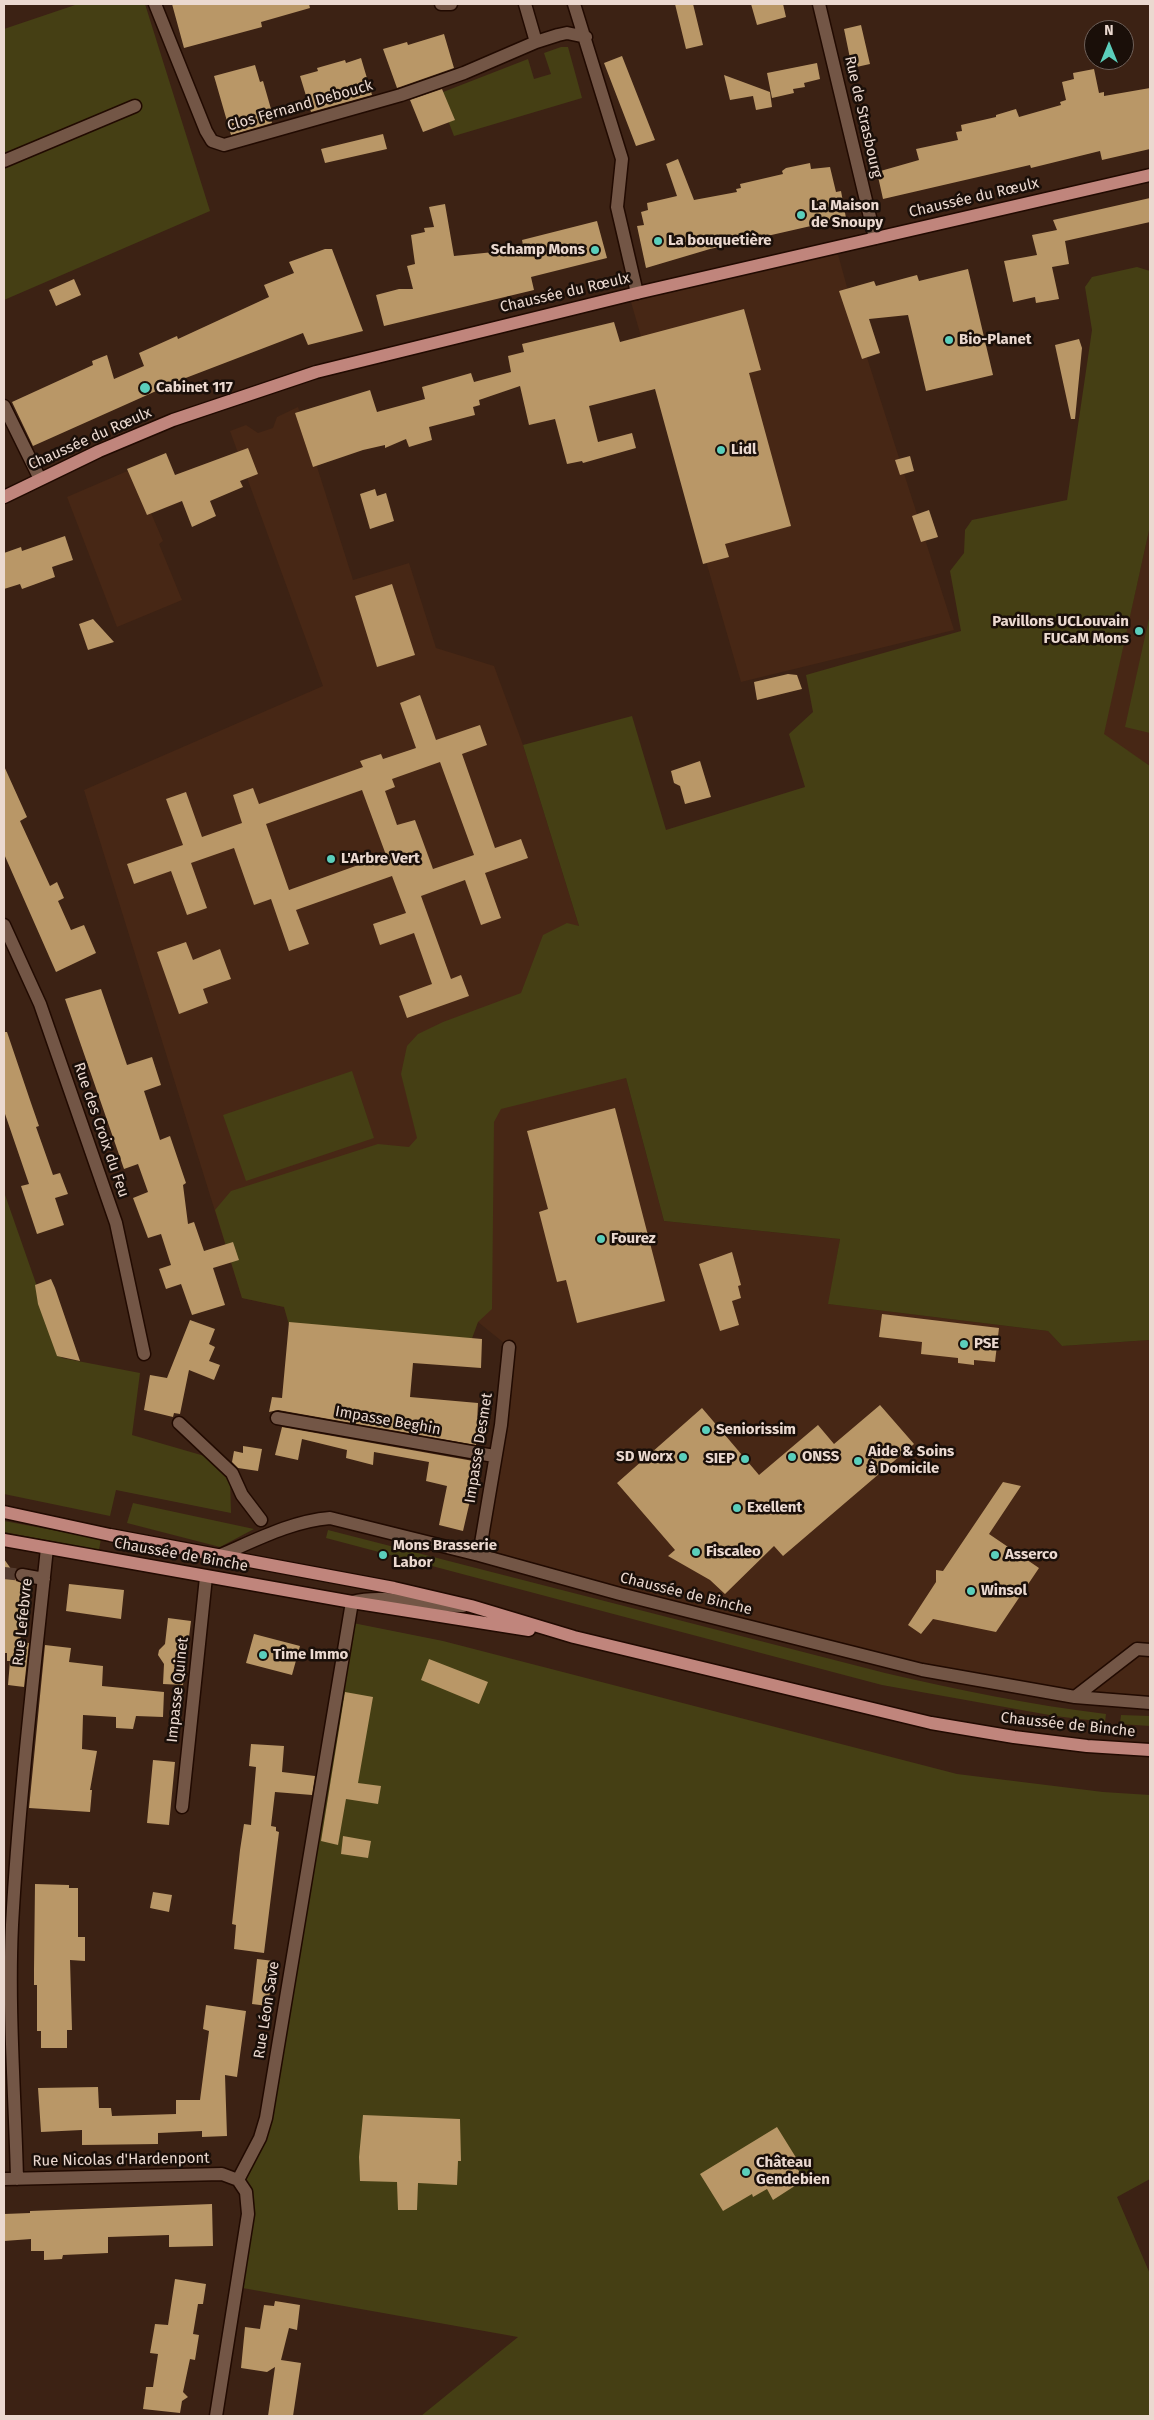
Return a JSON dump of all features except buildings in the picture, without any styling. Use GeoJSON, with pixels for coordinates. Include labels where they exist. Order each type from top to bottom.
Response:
{"type":"FeatureCollection","features":[{"type":"Feature","properties":{"kind":"main road","name":"Chaussée du Rœulx"},"geometry":{"type":"LineString","coordinates":[[4,497],[173,420],[249,393],[373,356],[637,292],[1150,175]]}},
{"type":"Feature","properties":{"kind":"main road","name":"Chaussée de Binche"},"geometry":{"type":"LineString","coordinates":[[4,1512],[331,1575],[470,1606],[574,1637],[931,1723],[1032,1740],[1150,1750]]}},
{"type":"Feature","properties":{"kind":"main road","name":"Chaussée de Binche"},"geometry":{"type":"LineString","coordinates":[[4,1540],[352,1602],[574,1637]]}},
{"type":"Feature","properties":{"kind":"street","name":"Clos Fernand Debouck"},"geometry":{"type":"LineString","coordinates":[[155,4],[206,132],[212,141],[224,145],[401,95],[464,73],[536,42],[567,33],[586,37]]}},
{"type":"Feature","properties":{"kind":"street"},"geometry":{"type":"LineString","coordinates":[[441,4],[450,4]]}},
{"type":"Feature","properties":{"kind":"street"},"geometry":{"type":"LineString","coordinates":[[525,4],[536,42]]}},
{"type":"Feature","properties":{"kind":"street"},"geometry":{"type":"LineString","coordinates":[[574,4],[586,37],[622,159],[617,207],[637,292]]}},
{"type":"Feature","properties":{"kind":"street","name":"Rue de Strasbourg"},"geometry":{"type":"LineString","coordinates":[[819,4],[875,238]]}},
{"type":"Feature","properties":{"kind":"street"},"geometry":{"type":"LineString","coordinates":[[4,161],[135,106]]}},
{"type":"Feature","properties":{"kind":"street"},"geometry":{"type":"LineString","coordinates":[[4,406],[40,479]]}},
{"type":"Feature","properties":{"kind":"street","name":"Rue des Croix du Feu"},"geometry":{"type":"LineString","coordinates":[[4,925],[40,1004],[116,1223],[144,1354]]}},
{"type":"Feature","properties":{"kind":"street","name":"Impasse Desmet"},"geometry":{"type":"LineString","coordinates":[[479,1555],[494,1456],[501,1425],[509,1347]]}},
{"type":"Feature","properties":{"kind":"street","name":"Impasse Beghin"},"geometry":{"type":"LineString","coordinates":[[277,1418],[494,1456]]}},
{"type":"Feature","properties":{"kind":"street"},"geometry":{"type":"LineString","coordinates":[[179,1423],[232,1473],[242,1495],[261,1520]]}},
{"type":"Feature","properties":{"kind":"street","name":"Chaussée de Binche"},"geometry":{"type":"LineString","coordinates":[[221,1555],[278,1531],[311,1520],[330,1518],[922,1670],[1075,1697],[1150,1703]]}},
{"type":"Feature","properties":{"kind":"street","name":"Rue Lefebvre"},"geometry":{"type":"LineString","coordinates":[[17,2179],[11,1975],[12,1925],[20,1806],[47,1548]]}},
{"type":"Feature","properties":{"kind":"street"},"geometry":{"type":"LineString","coordinates":[[22,1575],[44,1579]]}},
{"type":"Feature","properties":{"kind":"street","name":"Impasse Quinet"},"geometry":{"type":"LineString","coordinates":[[182,1807],[206,1577]]}},
{"type":"Feature","properties":{"kind":"street","name":"Chaussée de Binche"},"geometry":{"type":"LineString","coordinates":[[352,1602],[370,1598],[438,1607],[470,1606]]}},
{"type":"Feature","properties":{"kind":"street","name":"Rue Léon Save"},"geometry":{"type":"LineString","coordinates":[[238,2180],[260,2138],[266,2118],[352,1602]]}},
{"type":"Feature","properties":{"kind":"street"},"geometry":{"type":"LineString","coordinates":[[1075,1697],[1137,1649],[1150,1650]]}},
{"type":"Feature","properties":{"kind":"street","name":"Rue Nicolas d'Hardenpont"},"geometry":{"type":"LineString","coordinates":[[4,2179],[222,2174],[238,2180]]}},
{"type":"Feature","properties":{"kind":"street"},"geometry":{"type":"LineString","coordinates":[[216,2416],[248,2214],[246,2192],[238,2180]]}},
{"type":"Feature","properties":{"kind":"shaded area"},"geometry":{"type":"Polygon","coordinates":[[[78,4],[145,4],[210,211],[4,300],[4,29],[78,4]]]}},
{"type":"Feature","properties":{"kind":"shaded area"},"geometry":{"type":"Polygon","coordinates":[[[561,47],[568,47],[582,98],[454,136],[438,94],[528,59],[534,79],[551,74],[544,53],[561,47]]]}},
{"type":"Feature","properties":{"kind":"shaded area"},"geometry":{"type":"Polygon","coordinates":[[[836,247],[862,342],[954,630],[741,682],[629,295],[836,247]]]}},
{"type":"Feature","properties":{"kind":"shaded area"},"geometry":{"type":"Polygon","coordinates":[[[1137,267],[1150,271],[1150,526],[1104,734],[1150,766],[1150,1340],[1062,1346],[1048,1331],[828,1304],[840,1239],[664,1221],[626,1078],[501,1109],[494,1122],[492,1309],[478,1322],[471,1341],[293,1339],[284,1307],[242,1298],[215,1210],[231,1191],[378,1144],[409,1147],[417,1138],[401,1074],[407,1046],[418,1034],[443,1022],[521,993],[543,935],[567,923],[579,926],[523,745],[632,716],[666,830],[805,787],[789,734],[813,712],[806,675],[961,631],[950,571],[964,553],[965,530],[972,520],[1067,500],[1092,330],[1085,287],[1092,277],[1137,267]]]}},
{"type":"Feature","properties":{"kind":"shaded area"},"geometry":{"type":"Polygon","coordinates":[[[298,407],[353,580],[409,563],[436,648],[494,666],[523,745],[626,1078],[664,1221],[840,1239],[829,1304],[1048,1331],[1062,1346],[1150,1340],[1150,1703],[985,1683],[479,1555],[509,1347],[478,1322],[471,1341],[293,1339],[284,1307],[242,1298],[84,790],[323,686],[230,431],[246,425],[258,433],[273,428],[277,417],[298,407]]]}},
{"type":"Feature","properties":{"kind":"shaded area"},"geometry":{"type":"Polygon","coordinates":[[[132,469],[163,541],[159,544],[182,600],[117,627],[67,497],[132,469]]]}},
{"type":"Feature","properties":{"kind":"shaded area","name":"Pavillons UCLouvain FUCaM Mons"},"geometry":{"type":"Polygon","coordinates":[[[1150,526],[1150,766],[1103,735],[1150,526]]]}},
{"type":"Feature","properties":{"kind":"shaded area"},"geometry":{"type":"Polygon","coordinates":[[[1150,614],[1150,733],[1125,727],[1150,614]]]}},
{"type":"Feature","properties":{"kind":"shaded area"},"geometry":{"type":"Polygon","coordinates":[[[352,1071],[374,1138],[246,1181],[223,1115],[352,1071]]]}},
{"type":"Feature","properties":{"kind":"shaded area"},"geometry":{"type":"Polygon","coordinates":[[[4,1192],[62,1358],[140,1373],[132,1435],[208,1457],[230,1477],[231,1513],[116,1490],[110,1516],[4,1494],[4,1192]]]}},
{"type":"Feature","properties":{"kind":"shaded area"},"geometry":{"type":"Polygon","coordinates":[[[133,1503],[254,1529],[220,1547],[127,1523],[133,1503]]]}},
{"type":"Feature","properties":{"kind":"shaded area"},"geometry":{"type":"Polygon","coordinates":[[[4,1521],[101,1539],[99,1550],[4,1532],[4,1521]]]}},
{"type":"Feature","properties":{"kind":"shaded area"},"geometry":{"type":"Polygon","coordinates":[[[328,1530],[885,1673],[995,1696],[1106,1714],[1105,1722],[1055,1716],[882,1685],[326,1538],[328,1530]]]}},
{"type":"Feature","properties":{"kind":"shaded area"},"geometry":{"type":"Polygon","coordinates":[[[348,1622],[443,1641],[957,1774],[1103,1792],[1150,1795],[1150,2179],[1117,2197],[1150,2274],[1150,2416],[421,2416],[518,2337],[237,2287],[248,2214],[238,2180],[260,2138],[348,1622]]]}},
{"type":"Feature","properties":{"kind":"shaded area"},"geometry":{"type":"Polygon","coordinates":[[[1121,1715],[1150,1716],[1150,1726],[1120,1724],[1121,1715]]]}},
{"type":"Feature","properties":{"kind":"tunnel"},"geometry":{"type":"LineString","coordinates":[[4,1573],[22,1575]]}},
{"type":"Feature","properties":{"kind":"place","name":"La Maison de Snoupy"},"geometry":{"type":"Point","coordinates":[801,215]}},
{"type":"Feature","properties":{"kind":"place","name":"La bouquetière"},"geometry":{"type":"Point","coordinates":[658,241]}},
{"type":"Feature","properties":{"kind":"place","name":"Schamp Mons"},"geometry":{"type":"Point","coordinates":[595,250]}},
{"type":"Feature","properties":{"kind":"place","name":"Bio-Planet"},"geometry":{"type":"Point","coordinates":[949,340]}},
{"type":"Feature","properties":{"kind":"place","name":"Cabinet 117"},"geometry":{"type":"Point","coordinates":[145,388]}},
{"type":"Feature","properties":{"kind":"place","name":"Lidl"},"geometry":{"type":"Point","coordinates":[721,450]}},
{"type":"Feature","properties":{"kind":"place","name":"Pavillons UCLouvain FUCaM Mons"},"geometry":{"type":"Point","coordinates":[1139,631]}},
{"type":"Feature","properties":{"kind":"place","name":"L'Arbre Vert"},"geometry":{"type":"Point","coordinates":[331,859]}},
{"type":"Feature","properties":{"kind":"place","name":"Fourez"},"geometry":{"type":"Point","coordinates":[601,1239]}},
{"type":"Feature","properties":{"kind":"place","name":"PSE"},"geometry":{"type":"Point","coordinates":[964,1344]}},
{"type":"Feature","properties":{"kind":"place","name":"Seniorissim"},"geometry":{"type":"Point","coordinates":[706,1430]}},
{"type":"Feature","properties":{"kind":"place","name":"SD Worx"},"geometry":{"type":"Point","coordinates":[683,1457]}},
{"type":"Feature","properties":{"kind":"place","name":"ONSS"},"geometry":{"type":"Point","coordinates":[792,1457]}},
{"type":"Feature","properties":{"kind":"place","name":"SIEP"},"geometry":{"type":"Point","coordinates":[745,1459]}},
{"type":"Feature","properties":{"kind":"place","name":"Aide & Soins à Domicile"},"geometry":{"type":"Point","coordinates":[858,1461]}},
{"type":"Feature","properties":{"kind":"place","name":"Exellent"},"geometry":{"type":"Point","coordinates":[737,1508]}},
{"type":"Feature","properties":{"kind":"place","name":"Fiscaleo"},"geometry":{"type":"Point","coordinates":[696,1552]}},
{"type":"Feature","properties":{"kind":"place","name":"Mons Brasserie Labor"},"geometry":{"type":"Point","coordinates":[383,1555]}},
{"type":"Feature","properties":{"kind":"place","name":"Asserco"},"geometry":{"type":"Point","coordinates":[995,1555]}},
{"type":"Feature","properties":{"kind":"place","name":"Winsol"},"geometry":{"type":"Point","coordinates":[971,1591]}},
{"type":"Feature","properties":{"kind":"place","name":"Time Immo"},"geometry":{"type":"Point","coordinates":[263,1655]}},
{"type":"Feature","properties":{"kind":"place","name":"Château Gendebien"},"geometry":{"type":"Point","coordinates":[746,2172]}}]}
